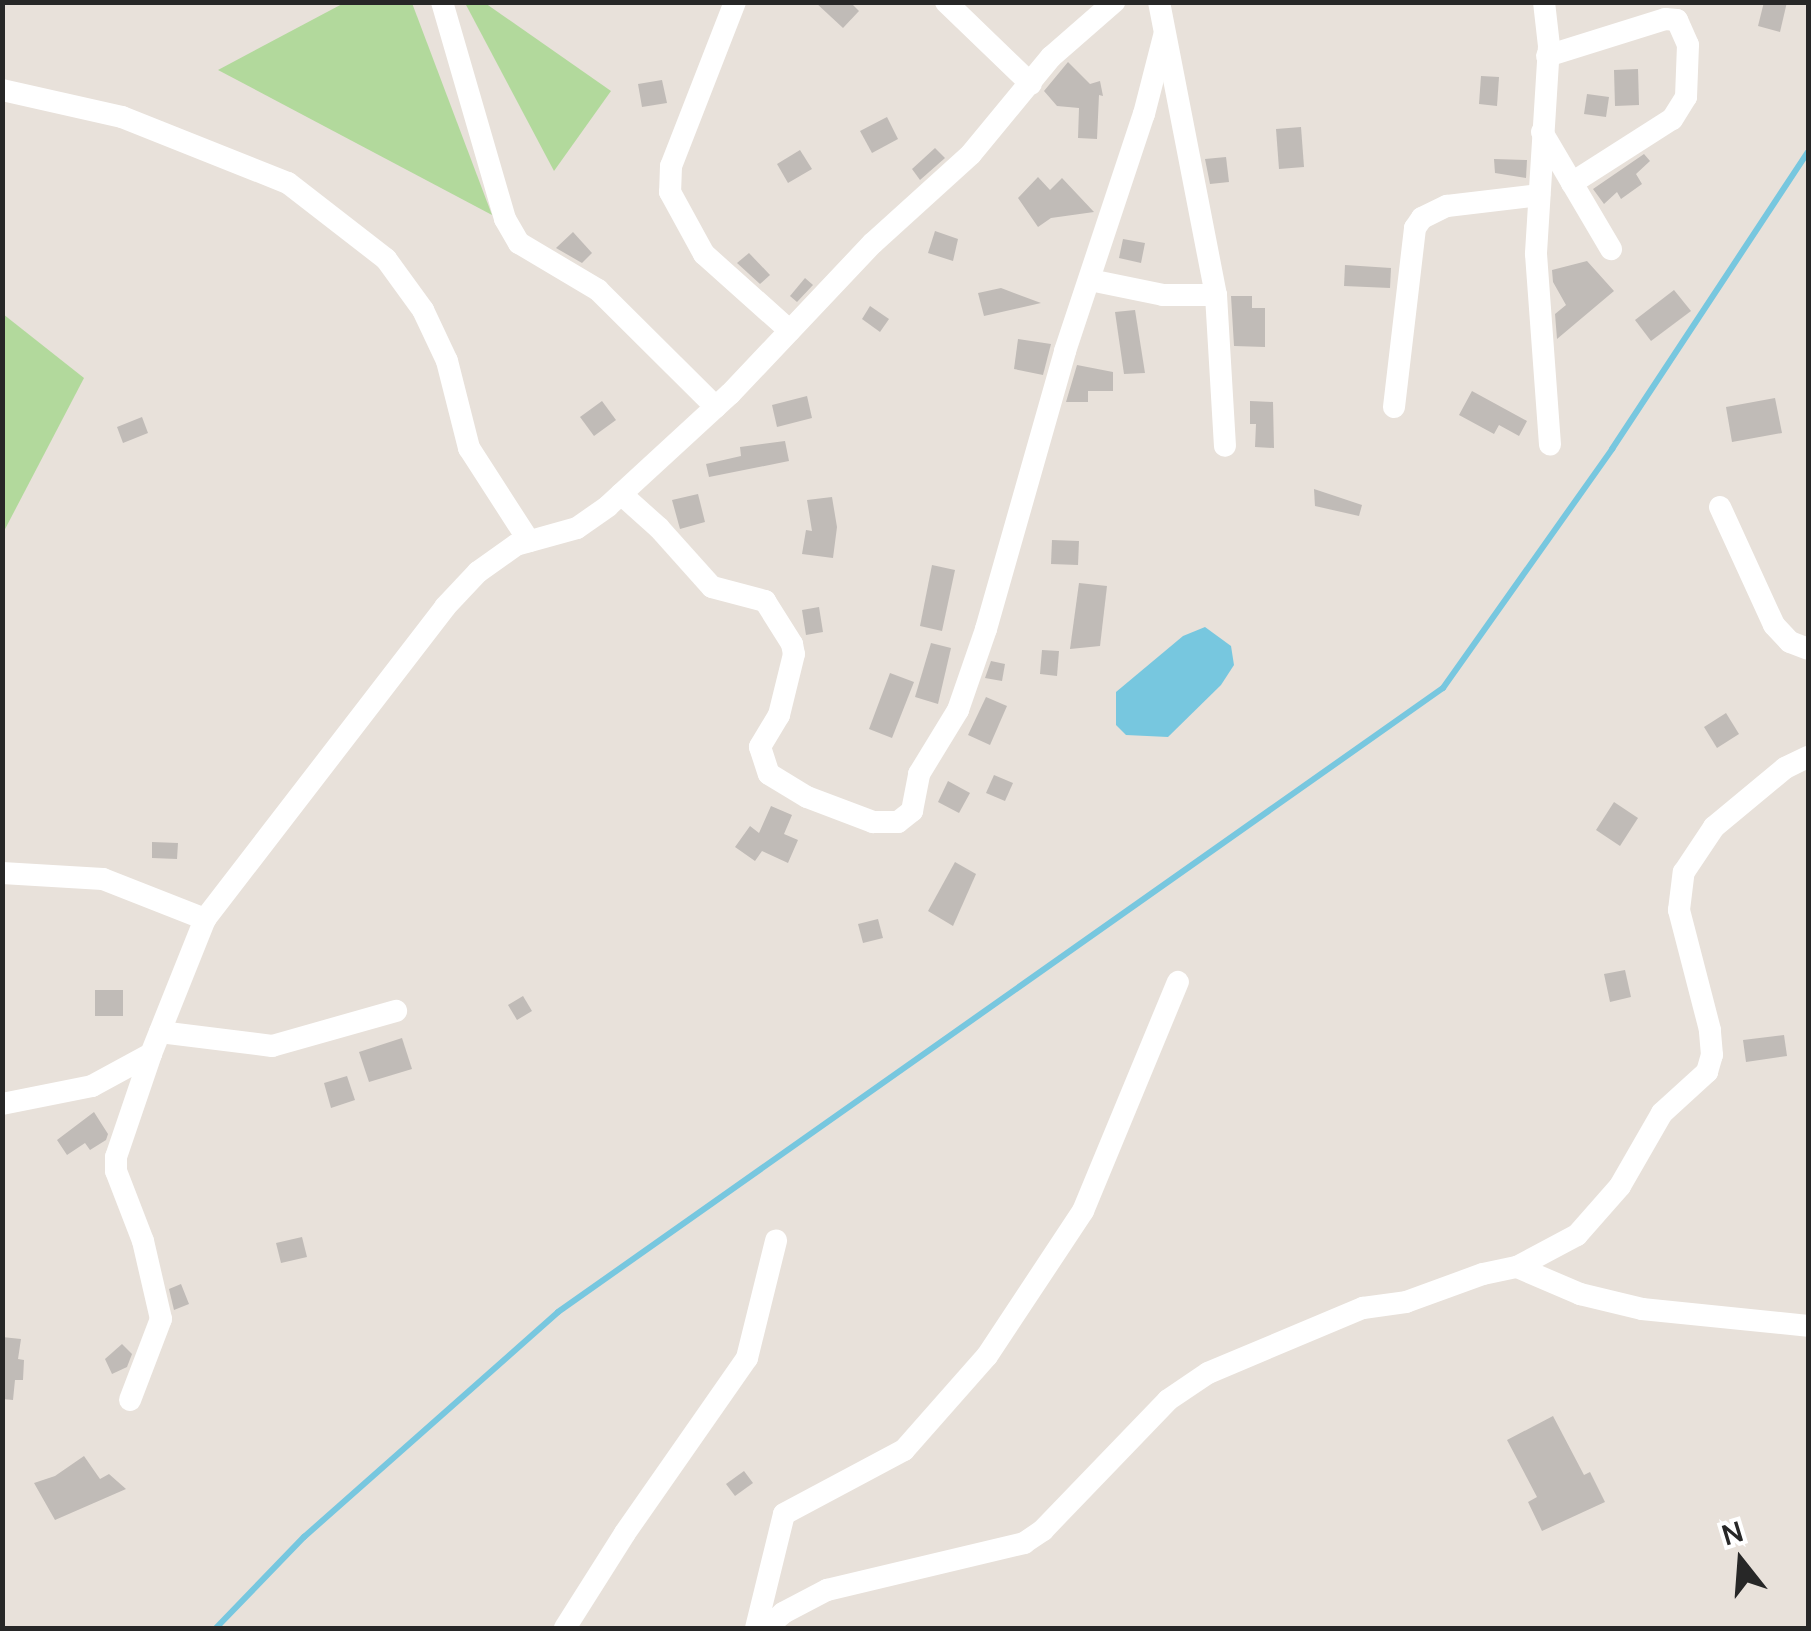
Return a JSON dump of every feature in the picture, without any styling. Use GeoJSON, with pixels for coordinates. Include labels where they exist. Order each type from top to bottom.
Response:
{"type":"FeatureCollection","features":[{"type":"Feature","properties":{"kind":"street"},"geometry":{"type":"LineString","coordinates":[[442,2],[504,220],[520,243],[598,290],[716,407]]}},
{"type":"Feature","properties":{"kind":"street"},"geometry":{"type":"LineString","coordinates":[[735,2],[671,166],[670,192],[704,254],[790,331]]}},
{"type":"Feature","properties":{"kind":"street"},"geometry":{"type":"LineString","coordinates":[[946,2],[1031,84]]}},
{"type":"Feature","properties":{"kind":"street"},"geometry":{"type":"LineString","coordinates":[[130,1400],[161,1320],[143,1241],[116,1171],[116,1157],[150,1054],[205,919],[446,607],[491,561],[529,540],[577,528],[620,494],[716,407],[924,194],[971,154],[1076,32],[1114,2]]}},
{"type":"Feature","properties":{"kind":"street"},"geometry":{"type":"LineString","coordinates":[[1159,2],[1193,161],[1216,295],[1225,446]]}},
{"type":"Feature","properties":{"kind":"street"},"geometry":{"type":"LineString","coordinates":[[1544,2],[1548,56],[1541,130],[1538,308],[1550,444]]}},
{"type":"Feature","properties":{"kind":"street"},"geometry":{"type":"LineString","coordinates":[[1548,56],[1672,18],[1680,25],[1688,45],[1686,97],[1672,120],[1572,183]]}},
{"type":"Feature","properties":{"kind":"street"},"geometry":{"type":"LineString","coordinates":[[620,494],[659,528],[712,588],[760,596],[792,644],[794,654],[779,716],[760,747],[768,774],[807,797],[873,822],[898,822],[912,811],[919,774],[958,710],[1144,114],[1164,36]]}},
{"type":"Feature","properties":{"kind":"street"},"geometry":{"type":"LineString","coordinates":[[2,90],[122,117],[288,183],[386,259],[424,310],[447,361],[469,448],[529,540]]}},
{"type":"Feature","properties":{"kind":"street"},"geometry":{"type":"LineString","coordinates":[[1541,130],[1611,250]]}},
{"type":"Feature","properties":{"kind":"street"},"geometry":{"type":"LineString","coordinates":[[1394,407],[1415,228],[1422,218],[1447,206],[1539,195]]}},
{"type":"Feature","properties":{"kind":"street"},"geometry":{"type":"LineString","coordinates":[[1090,280],[1163,295],[1216,295]]}},
{"type":"Feature","properties":{"kind":"street"},"geometry":{"type":"LineString","coordinates":[[1720,507],[1774,625],[1790,642],[1808,649]]}},
{"type":"Feature","properties":{"kind":"street"},"geometry":{"type":"LineString","coordinates":[[766,1628],[783,1613],[828,1590],[1024,1542],[1043,1530],[1168,1400],[1208,1373],[1363,1308],[1406,1302],[1482,1274],[1517,1267],[1577,1235],[1620,1186],[1662,1113],[1708,1072],[1712,1055],[1710,1030],[1681,931],[1680,884],[1714,827],[1785,768],[1808,757]]}},
{"type":"Feature","properties":{"kind":"street"},"geometry":{"type":"LineString","coordinates":[[2,873],[103,880],[205,919]]}},
{"type":"Feature","properties":{"kind":"street"},"geometry":{"type":"LineString","coordinates":[[756,1628],[784,1514],[904,1450],[987,1356],[1083,1211],[1178,982]]}},
{"type":"Feature","properties":{"kind":"street"},"geometry":{"type":"LineString","coordinates":[[160,1032],[272,1046],[396,1012]]}},
{"type":"Feature","properties":{"kind":"street"},"geometry":{"type":"LineString","coordinates":[[2,1104],[92,1086],[150,1054]]}},
{"type":"Feature","properties":{"kind":"street"},"geometry":{"type":"LineString","coordinates":[[565,1628],[625,1533],[747,1358],[776,1240]]}},
{"type":"Feature","properties":{"kind":"street"},"geometry":{"type":"LineString","coordinates":[[1517,1267],[1580,1294],[1642,1309],[1808,1326]]}},
{"type":"Feature","properties":{"kind":"green space"},"geometry":{"type":"Polygon","coordinates":[[[344,3],[412,3],[492,215],[218,70],[344,3]]]}},
{"type":"Feature","properties":{"kind":"green space"},"geometry":{"type":"Polygon","coordinates":[[[465,3],[485,3],[611,91],[554,171],[465,3]]]}},
{"type":"Feature","properties":{"kind":"green space"},"geometry":{"type":"Polygon","coordinates":[[[3,314],[84,378],[3,533],[3,314]]]}},
{"type":"Feature","properties":{"kind":"water"},"geometry":{"type":"Polygon","coordinates":[[[1205,627],[1231,646],[1234,665],[1221,685],[1168,737],[1126,735],[1116,725],[1116,692],[1183,636],[1205,627]]]}},
{"type":"Feature","properties":{"kind":"building"},"geometry":{"type":"Polygon","coordinates":[[[815,2],[850,2],[859,11],[843,28],[815,2]]]}},
{"type":"Feature","properties":{"kind":"building"},"geometry":{"type":"Polygon","coordinates":[[[1764,2],[1787,2],[1780,32],[1758,26],[1764,2]]]}},
{"type":"Feature","properties":{"kind":"building"},"geometry":{"type":"Polygon","coordinates":[[[1068,62],[1090,84],[1100,81],[1103,96],[1099,95],[1097,139],[1078,138],[1079,108],[1057,106],[1044,91],[1068,62]]]}},
{"type":"Feature","properties":{"kind":"building"},"geometry":{"type":"Polygon","coordinates":[[[1638,69],[1639,105],[1615,106],[1614,70],[1638,69]]]}},
{"type":"Feature","properties":{"kind":"building"},"geometry":{"type":"Polygon","coordinates":[[[1481,76],[1499,77],[1497,106],[1479,104],[1481,76]]]}},
{"type":"Feature","properties":{"kind":"building"},"geometry":{"type":"Polygon","coordinates":[[[662,80],[667,103],[642,107],[638,84],[662,80]]]}},
{"type":"Feature","properties":{"kind":"building"},"geometry":{"type":"Polygon","coordinates":[[[1587,94],[1609,97],[1606,117],[1584,114],[1587,94]]]}},
{"type":"Feature","properties":{"kind":"building"},"geometry":{"type":"Polygon","coordinates":[[[887,117],[898,139],[872,153],[860,131],[887,117]]]}},
{"type":"Feature","properties":{"kind":"building"},"geometry":{"type":"Polygon","coordinates":[[[1301,127],[1304,167],[1279,169],[1276,129],[1301,127]]]}},
{"type":"Feature","properties":{"kind":"building"},"geometry":{"type":"Polygon","coordinates":[[[935,148],[945,158],[920,180],[912,169],[935,148]]]}},
{"type":"Feature","properties":{"kind":"building"},"geometry":{"type":"Polygon","coordinates":[[[800,150],[812,169],[788,183],[777,164],[800,150]]]}},
{"type":"Feature","properties":{"kind":"building"},"geometry":{"type":"Polygon","coordinates":[[[1644,154],[1650,161],[1636,174],[1642,184],[1621,199],[1617,192],[1604,204],[1593,189],[1644,154]]]}},
{"type":"Feature","properties":{"kind":"building"},"geometry":{"type":"Polygon","coordinates":[[[1226,157],[1229,182],[1210,184],[1205,159],[1226,157]]]}},
{"type":"Feature","properties":{"kind":"building"},"geometry":{"type":"Polygon","coordinates":[[[1494,159],[1527,160],[1526,178],[1495,173],[1494,159]]]}},
{"type":"Feature","properties":{"kind":"building"},"geometry":{"type":"Polygon","coordinates":[[[1038,177],[1050,190],[1062,178],[1094,212],[1051,218],[1038,227],[1018,198],[1038,177]]]}},
{"type":"Feature","properties":{"kind":"building"},"geometry":{"type":"Polygon","coordinates":[[[935,231],[958,239],[953,261],[928,253],[935,231]]]}},
{"type":"Feature","properties":{"kind":"building"},"geometry":{"type":"Polygon","coordinates":[[[573,232],[592,253],[582,263],[556,248],[573,232]]]}},
{"type":"Feature","properties":{"kind":"building"},"geometry":{"type":"Polygon","coordinates":[[[1123,239],[1145,243],[1141,263],[1119,258],[1123,239]]]}},
{"type":"Feature","properties":{"kind":"building"},"geometry":{"type":"Polygon","coordinates":[[[749,253],[770,275],[760,284],[737,263],[749,253]]]}},
{"type":"Feature","properties":{"kind":"building"},"geometry":{"type":"Polygon","coordinates":[[[1587,261],[1614,291],[1557,339],[1555,314],[1566,305],[1553,282],[1552,270],[1587,261]]]}},
{"type":"Feature","properties":{"kind":"building"},"geometry":{"type":"Polygon","coordinates":[[[1345,265],[1391,268],[1390,288],[1344,286],[1345,265]]]}},
{"type":"Feature","properties":{"kind":"building"},"geometry":{"type":"Polygon","coordinates":[[[805,278],[813,285],[797,302],[790,296],[805,278]]]}},
{"type":"Feature","properties":{"kind":"building"},"geometry":{"type":"Polygon","coordinates":[[[1001,288],[1041,303],[984,316],[978,293],[1001,288]]]}},
{"type":"Feature","properties":{"kind":"building"},"geometry":{"type":"Polygon","coordinates":[[[1674,290],[1691,311],[1651,341],[1635,320],[1674,290]]]}},
{"type":"Feature","properties":{"kind":"building"},"geometry":{"type":"Polygon","coordinates":[[[1231,296],[1252,296],[1252,308],[1265,308],[1265,347],[1234,346],[1231,296]]]}},
{"type":"Feature","properties":{"kind":"building"},"geometry":{"type":"Polygon","coordinates":[[[870,306],[889,319],[880,332],[862,319],[870,306]]]}},
{"type":"Feature","properties":{"kind":"building"},"geometry":{"type":"Polygon","coordinates":[[[1135,310],[1145,373],[1124,374],[1115,312],[1135,310]]]}},
{"type":"Feature","properties":{"kind":"building"},"geometry":{"type":"Polygon","coordinates":[[[1018,339],[1051,344],[1043,375],[1014,369],[1018,339]]]}},
{"type":"Feature","properties":{"kind":"building"},"geometry":{"type":"Polygon","coordinates":[[[1077,365],[1113,372],[1113,391],[1088,391],[1088,402],[1066,402],[1077,365]]]}},
{"type":"Feature","properties":{"kind":"building"},"geometry":{"type":"Polygon","coordinates":[[[1472,391],[1527,421],[1519,436],[1499,425],[1494,434],[1459,415],[1472,391]]]}},
{"type":"Feature","properties":{"kind":"building"},"geometry":{"type":"Polygon","coordinates":[[[807,396],[812,418],[777,427],[772,405],[807,396]]]}},
{"type":"Feature","properties":{"kind":"building"},"geometry":{"type":"Polygon","coordinates":[[[1775,398],[1782,433],[1732,442],[1726,407],[1775,398]]]}},
{"type":"Feature","properties":{"kind":"building"},"geometry":{"type":"Polygon","coordinates":[[[602,401],[616,420],[594,436],[580,417],[602,401]]]}},
{"type":"Feature","properties":{"kind":"building"},"geometry":{"type":"Polygon","coordinates":[[[1250,401],[1273,402],[1274,448],[1255,447],[1256,424],[1250,424],[1250,401]]]}},
{"type":"Feature","properties":{"kind":"building"},"geometry":{"type":"Polygon","coordinates":[[[142,417],[148,433],[123,443],[117,427],[142,417]]]}},
{"type":"Feature","properties":{"kind":"building"},"geometry":{"type":"Polygon","coordinates":[[[785,441],[789,461],[709,477],[706,464],[741,456],[740,447],[785,441]]]}},
{"type":"Feature","properties":{"kind":"building"},"geometry":{"type":"Polygon","coordinates":[[[1314,489],[1362,505],[1359,516],[1315,506],[1314,489]]]}},
{"type":"Feature","properties":{"kind":"building"},"geometry":{"type":"Polygon","coordinates":[[[698,494],[705,522],[680,529],[672,500],[698,494]]]}},
{"type":"Feature","properties":{"kind":"building"},"geometry":{"type":"Polygon","coordinates":[[[832,497],[837,527],[833,558],[802,554],[806,530],[812,531],[807,500],[832,497]]]}},
{"type":"Feature","properties":{"kind":"building"},"geometry":{"type":"Polygon","coordinates":[[[1052,540],[1079,541],[1078,565],[1051,564],[1052,540]]]}},
{"type":"Feature","properties":{"kind":"building"},"geometry":{"type":"Polygon","coordinates":[[[932,565],[955,570],[942,631],[920,626],[932,565]]]}},
{"type":"Feature","properties":{"kind":"building"},"geometry":{"type":"Polygon","coordinates":[[[1079,583],[1107,586],[1100,646],[1070,649],[1079,583]]]}},
{"type":"Feature","properties":{"kind":"building"},"geometry":{"type":"Polygon","coordinates":[[[819,607],[823,632],[806,635],[802,610],[819,607]]]}},
{"type":"Feature","properties":{"kind":"building"},"geometry":{"type":"Polygon","coordinates":[[[931,643],[951,648],[938,704],[915,697],[931,643]]]}},
{"type":"Feature","properties":{"kind":"building"},"geometry":{"type":"Polygon","coordinates":[[[1042,650],[1059,651],[1057,676],[1040,674],[1042,650]]]}},
{"type":"Feature","properties":{"kind":"building"},"geometry":{"type":"Polygon","coordinates":[[[991,661],[1005,664],[1002,681],[985,678],[991,661]]]}},
{"type":"Feature","properties":{"kind":"building"},"geometry":{"type":"Polygon","coordinates":[[[890,673],[914,682],[892,738],[869,729],[890,673]]]}},
{"type":"Feature","properties":{"kind":"building"},"geometry":{"type":"Polygon","coordinates":[[[986,697],[1007,706],[990,745],[968,735],[986,697]]]}},
{"type":"Feature","properties":{"kind":"building"},"geometry":{"type":"Polygon","coordinates":[[[1726,713],[1739,734],[1717,748],[1704,727],[1726,713]]]}},
{"type":"Feature","properties":{"kind":"building"},"geometry":{"type":"Polygon","coordinates":[[[994,775],[1013,783],[1005,801],[986,793],[994,775]]]}},
{"type":"Feature","properties":{"kind":"building"},"geometry":{"type":"Polygon","coordinates":[[[948,781],[970,793],[959,813],[938,802],[948,781]]]}},
{"type":"Feature","properties":{"kind":"building"},"geometry":{"type":"Polygon","coordinates":[[[1614,802],[1638,818],[1620,846],[1596,830],[1614,802]]]}},
{"type":"Feature","properties":{"kind":"building"},"geometry":{"type":"Polygon","coordinates":[[[771,806],[792,815],[784,834],[798,840],[788,863],[762,851],[755,861],[735,847],[750,826],[759,833],[771,806]]]}},
{"type":"Feature","properties":{"kind":"building"},"geometry":{"type":"Polygon","coordinates":[[[152,842],[178,843],[177,859],[152,858],[152,842]]]}},
{"type":"Feature","properties":{"kind":"building"},"geometry":{"type":"Polygon","coordinates":[[[955,862],[976,874],[953,926],[928,911],[955,862]]]}},
{"type":"Feature","properties":{"kind":"building"},"geometry":{"type":"Polygon","coordinates":[[[878,919],[883,938],[863,943],[858,924],[878,919]]]}},
{"type":"Feature","properties":{"kind":"building"},"geometry":{"type":"Polygon","coordinates":[[[1625,970],[1631,997],[1610,1002],[1604,974],[1625,970]]]}},
{"type":"Feature","properties":{"kind":"building"},"geometry":{"type":"Polygon","coordinates":[[[95,990],[123,990],[123,1016],[95,1016],[95,990]]]}},
{"type":"Feature","properties":{"kind":"building"},"geometry":{"type":"Polygon","coordinates":[[[523,996],[532,1011],[517,1020],[508,1005],[523,996]]]}},
{"type":"Feature","properties":{"kind":"building"},"geometry":{"type":"Polygon","coordinates":[[[1784,1035],[1787,1056],[1746,1062],[1743,1040],[1784,1035]]]}},
{"type":"Feature","properties":{"kind":"building"},"geometry":{"type":"Polygon","coordinates":[[[402,1038],[412,1069],[369,1082],[359,1052],[402,1038]]]}},
{"type":"Feature","properties":{"kind":"building"},"geometry":{"type":"Polygon","coordinates":[[[347,1076],[355,1100],[331,1108],[324,1083],[347,1076]]]}},
{"type":"Feature","properties":{"kind":"building"},"geometry":{"type":"Polygon","coordinates":[[[94,1112],[108,1134],[106,1140],[90,1150],[85,1143],[67,1155],[57,1140],[94,1112]]]}},
{"type":"Feature","properties":{"kind":"building"},"geometry":{"type":"Polygon","coordinates":[[[302,1237],[307,1257],[281,1263],[276,1243],[302,1237]]]}},
{"type":"Feature","properties":{"kind":"building"},"geometry":{"type":"Polygon","coordinates":[[[181,1284],[189,1304],[174,1310],[169,1289],[181,1284]]]}},
{"type":"Feature","properties":{"kind":"building"},"geometry":{"type":"Polygon","coordinates":[[[2,1337],[21,1339],[18,1359],[24,1360],[23,1380],[15,1380],[13,1400],[2,1399],[2,1337]]]}},
{"type":"Feature","properties":{"kind":"building"},"geometry":{"type":"Polygon","coordinates":[[[122,1344],[132,1354],[127,1367],[112,1374],[105,1359],[122,1344]]]}},
{"type":"Feature","properties":{"kind":"building"},"geometry":{"type":"Polygon","coordinates":[[[1553,1416],[1584,1475],[1590,1472],[1605,1502],[1542,1531],[1528,1502],[1537,1497],[1507,1440],[1553,1416]]]}},
{"type":"Feature","properties":{"kind":"building"},"geometry":{"type":"Polygon","coordinates":[[[84,1456],[100,1479],[109,1474],[126,1489],[55,1520],[34,1483],[55,1476],[84,1456]]]}},
{"type":"Feature","properties":{"kind":"building"},"geometry":{"type":"Polygon","coordinates":[[[744,1471],[753,1483],[735,1496],[726,1484],[744,1471]]]}},
{"type":"Feature","properties":{"kind":"waterway"},"geometry":{"type":"LineString","coordinates":[[216,1628],[304,1537],[558,1312],[1443,688],[1612,449],[1808,152]]}}]}
